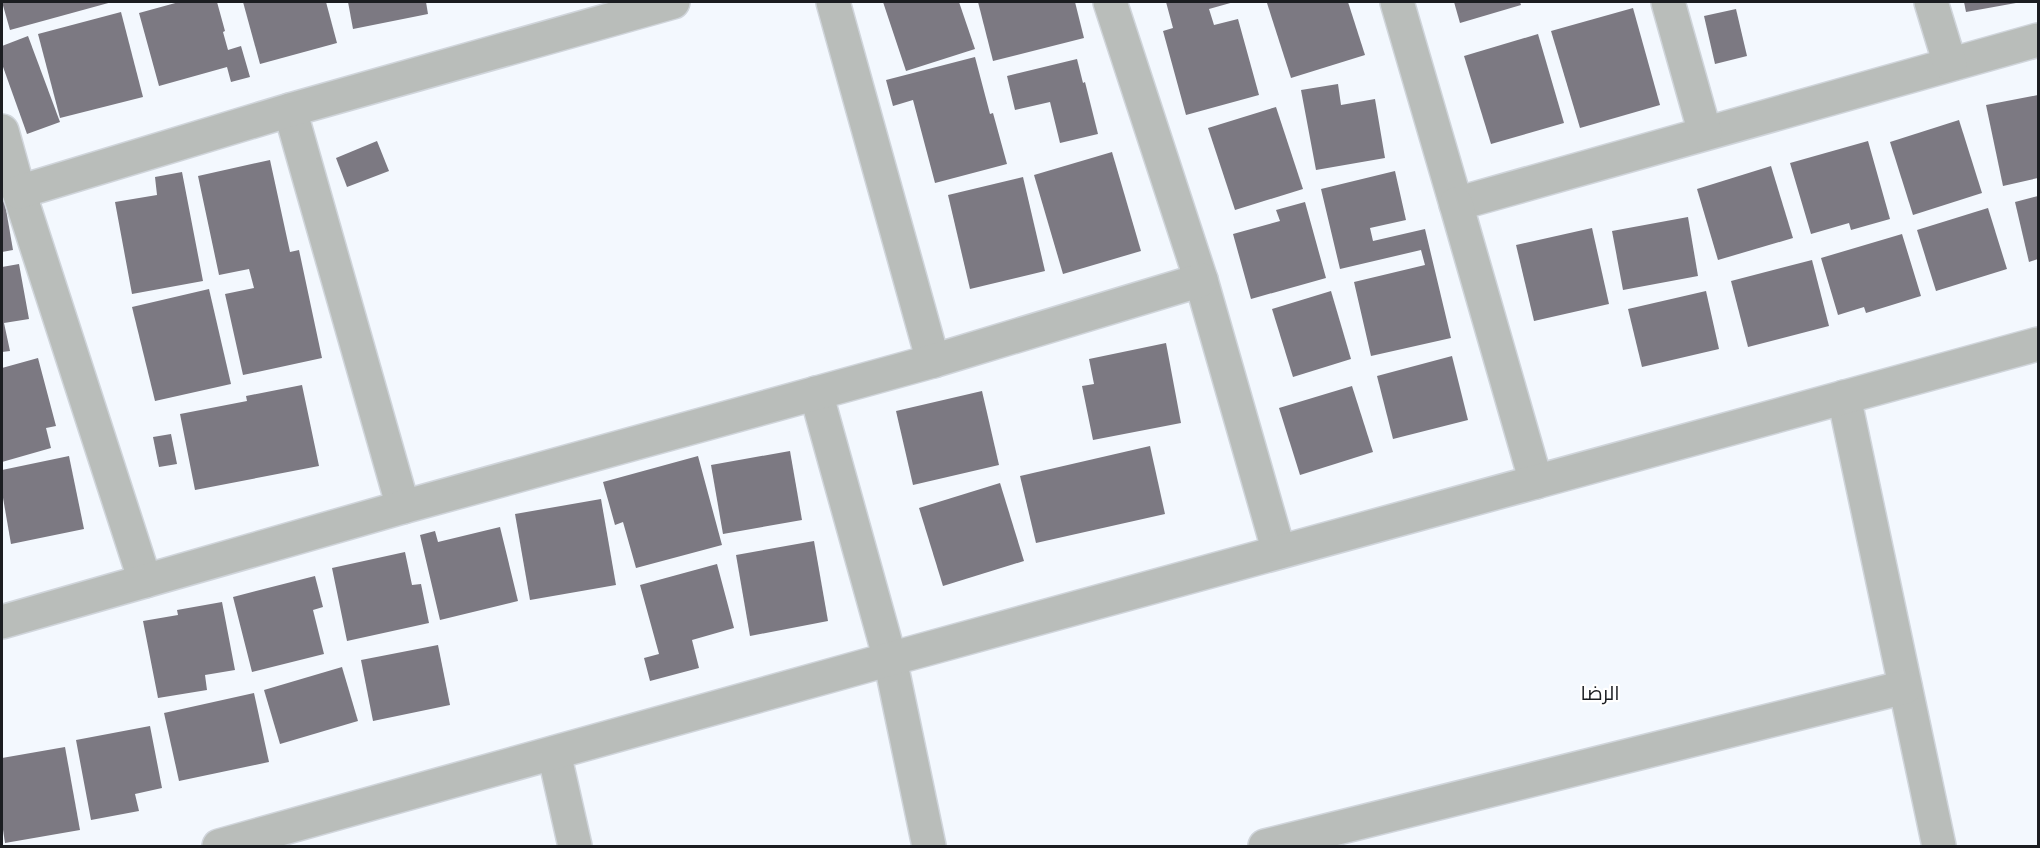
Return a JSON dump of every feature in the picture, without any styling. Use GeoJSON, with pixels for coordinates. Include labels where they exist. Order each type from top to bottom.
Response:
{"type":"FeatureCollection","features":[{"type":"Feature","properties":{"kind":"street"},"geometry":{"type":"LineString","coordinates":[[19,192],[290,110],[674,2]]}},
{"type":"Feature","properties":{"kind":"street"},"geometry":{"type":"LineString","coordinates":[[833,2],[933,361]]}},
{"type":"Feature","properties":{"kind":"street"},"geometry":{"type":"LineString","coordinates":[[1110,2],[1201,280],[1279,552]]}},
{"type":"Feature","properties":{"kind":"street"},"geometry":{"type":"LineString","coordinates":[[1397,2],[1536,482]]}},
{"type":"Feature","properties":{"kind":"street"},"geometry":{"type":"LineString","coordinates":[[1668,2],[1705,133]]}},
{"type":"Feature","properties":{"kind":"street"},"geometry":{"type":"LineString","coordinates":[[1931,2],[1950,63]]}},
{"type":"Feature","properties":{"kind":"street"},"geometry":{"type":"LineString","coordinates":[[1456,204],[2038,39]]}},
{"type":"Feature","properties":{"kind":"street"},"geometry":{"type":"LineString","coordinates":[[290,110],[403,507]]}},
{"type":"Feature","properties":{"kind":"street"},"geometry":{"type":"LineString","coordinates":[[2,131],[19,192],[145,581]]}},
{"type":"Feature","properties":{"kind":"street"},"geometry":{"type":"LineString","coordinates":[[2,622],[403,507],[933,361],[1201,280]]}},
{"type":"Feature","properties":{"kind":"street"},"geometry":{"type":"LineString","coordinates":[[219,846],[2038,344]]}},
{"type":"Feature","properties":{"kind":"street"},"geometry":{"type":"LineString","coordinates":[[816,393],[890,659],[929,846]]}},
{"type":"Feature","properties":{"kind":"street"},"geometry":{"type":"LineString","coordinates":[[1844,397],[1939,846]]}},
{"type":"Feature","properties":{"kind":"street"},"geometry":{"type":"LineString","coordinates":[[1265,846],[1905,687]]}},
{"type":"Feature","properties":{"kind":"street"},"geometry":{"type":"LineString","coordinates":[[554,753],[575,846]]}},
{"type":"Feature","properties":{"kind":"building"},"geometry":{"type":"Polygon","coordinates":[[[2,2],[112,2],[10,30],[2,2]]]}},
{"type":"Feature","properties":{"kind":"building"},"geometry":{"type":"Polygon","coordinates":[[[179,2],[217,2],[228,50],[241,46],[250,77],[231,82],[227,67],[159,86],[139,13],[179,2]]]}},
{"type":"Feature","properties":{"kind":"building"},"geometry":{"type":"Polygon","coordinates":[[[243,2],[326,2],[337,43],[260,64],[243,2]]]}},
{"type":"Feature","properties":{"kind":"building"},"geometry":{"type":"Polygon","coordinates":[[[348,2],[426,2],[428,14],[353,29],[348,2]]]}},
{"type":"Feature","properties":{"kind":"building"},"geometry":{"type":"Polygon","coordinates":[[[883,2],[959,2],[975,49],[906,71],[883,2]]]}},
{"type":"Feature","properties":{"kind":"building"},"geometry":{"type":"Polygon","coordinates":[[[978,2],[1075,2],[1084,38],[993,61],[978,2]]]}},
{"type":"Feature","properties":{"kind":"building"},"geometry":{"type":"Polygon","coordinates":[[[1166,2],[1234,2],[1209,9],[1214,25],[1238,19],[1259,95],[1186,115],[1163,31],[1173,28],[1166,2]]]}},
{"type":"Feature","properties":{"kind":"building"},"geometry":{"type":"Polygon","coordinates":[[[1348,2],[1365,55],[1291,78],[1267,3],[1348,2]]]}},
{"type":"Feature","properties":{"kind":"building"},"geometry":{"type":"Polygon","coordinates":[[[1454,2],[1520,2],[1521,5],[1460,23],[1454,2]]]}},
{"type":"Feature","properties":{"kind":"building"},"geometry":{"type":"Polygon","coordinates":[[[1964,2],[2016,2],[2016,3],[1966,12],[1964,2]]]}},
{"type":"Feature","properties":{"kind":"building"},"geometry":{"type":"Polygon","coordinates":[[[1633,8],[1660,105],[1580,128],[1551,31],[1633,8]]]}},
{"type":"Feature","properties":{"kind":"building"},"geometry":{"type":"Polygon","coordinates":[[[1736,9],[1747,56],[1715,64],[1704,16],[1736,9]]]}},
{"type":"Feature","properties":{"kind":"building"},"geometry":{"type":"Polygon","coordinates":[[[121,12],[143,97],[60,118],[38,34],[121,12]]]}},
{"type":"Feature","properties":{"kind":"building"},"geometry":{"type":"Polygon","coordinates":[[[1538,34],[1564,123],[1491,144],[1464,56],[1538,34]]]}},
{"type":"Feature","properties":{"kind":"building"},"geometry":{"type":"Polygon","coordinates":[[[28,36],[60,122],[27,134],[2,64],[2,46],[28,36]]]}},
{"type":"Feature","properties":{"kind":"building"},"geometry":{"type":"Polygon","coordinates":[[[975,57],[990,114],[993,113],[1007,164],[935,183],[913,100],[893,106],[886,80],[975,57]]]}},
{"type":"Feature","properties":{"kind":"building"},"geometry":{"type":"Polygon","coordinates":[[[1077,59],[1098,134],[1060,143],[1050,102],[1015,110],[1007,76],[1077,59]]]}},
{"type":"Feature","properties":{"kind":"building"},"geometry":{"type":"Polygon","coordinates":[[[1338,84],[1341,105],[1375,99],[1385,158],[1316,170],[1301,90],[1338,84]]]}},
{"type":"Feature","properties":{"kind":"building"},"geometry":{"type":"Polygon","coordinates":[[[2038,95],[2038,178],[2003,186],[1986,105],[2038,95]]]}},
{"type":"Feature","properties":{"kind":"building"},"geometry":{"type":"Polygon","coordinates":[[[1276,107],[1303,189],[1235,210],[1208,128],[1276,107]]]}},
{"type":"Feature","properties":{"kind":"building"},"geometry":{"type":"Polygon","coordinates":[[[1959,120],[1982,193],[1913,215],[1890,142],[1959,120]]]}},
{"type":"Feature","properties":{"kind":"building"},"geometry":{"type":"Polygon","coordinates":[[[377,141],[389,171],[347,187],[336,158],[377,141]]]}},
{"type":"Feature","properties":{"kind":"building"},"geometry":{"type":"Polygon","coordinates":[[[1868,141],[1890,219],[1851,230],[1849,223],[1811,234],[1790,163],[1868,141]]]}},
{"type":"Feature","properties":{"kind":"building"},"geometry":{"type":"Polygon","coordinates":[[[1112,152],[1141,251],[1063,274],[1034,175],[1112,152]]]}},
{"type":"Feature","properties":{"kind":"building"},"geometry":{"type":"Polygon","coordinates":[[[270,160],[290,252],[299,250],[322,358],[243,375],[225,294],[254,288],[249,269],[219,275],[198,176],[270,160]]]}},
{"type":"Feature","properties":{"kind":"building"},"geometry":{"type":"Polygon","coordinates":[[[1771,166],[1793,238],[1718,260],[1697,189],[1771,166]]]}},
{"type":"Feature","properties":{"kind":"building"},"geometry":{"type":"Polygon","coordinates":[[[1395,171],[1406,220],[1370,228],[1373,241],[1425,229],[1451,338],[1371,356],[1354,282],[1425,265],[1421,250],[1340,269],[1321,189],[1395,171]]]}},
{"type":"Feature","properties":{"kind":"building"},"geometry":{"type":"Polygon","coordinates":[[[182,172],[203,281],[132,294],[115,202],[157,195],[155,177],[182,172]]]}},
{"type":"Feature","properties":{"kind":"building"},"geometry":{"type":"Polygon","coordinates":[[[1023,177],[1045,271],[970,289],[948,195],[1023,177]]]}},
{"type":"Feature","properties":{"kind":"building"},"geometry":{"type":"Polygon","coordinates":[[[2,193],[13,250],[2,252],[2,193]]]}},
{"type":"Feature","properties":{"kind":"building"},"geometry":{"type":"Polygon","coordinates":[[[2038,196],[2038,259],[2029,262],[2015,202],[2038,196]]]}},
{"type":"Feature","properties":{"kind":"building"},"geometry":{"type":"Polygon","coordinates":[[[1305,202],[1326,278],[1251,299],[1233,234],[1280,221],[1276,210],[1305,202]]]}},
{"type":"Feature","properties":{"kind":"building"},"geometry":{"type":"Polygon","coordinates":[[[1988,208],[2007,269],[1936,291],[1917,230],[1988,208]]]}},
{"type":"Feature","properties":{"kind":"building"},"geometry":{"type":"Polygon","coordinates":[[[1688,217],[1698,276],[1623,290],[1612,231],[1688,217]]]}},
{"type":"Feature","properties":{"kind":"building"},"geometry":{"type":"Polygon","coordinates":[[[1592,228],[1609,304],[1534,321],[1516,245],[1592,228]]]}},
{"type":"Feature","properties":{"kind":"building"},"geometry":{"type":"Polygon","coordinates":[[[1902,234],[1921,296],[1866,313],[1864,307],[1838,315],[1821,258],[1902,234]]]}},
{"type":"Feature","properties":{"kind":"building"},"geometry":{"type":"Polygon","coordinates":[[[1812,260],[1829,326],[1748,347],[1731,281],[1812,260]]]}},
{"type":"Feature","properties":{"kind":"building"},"geometry":{"type":"Polygon","coordinates":[[[19,264],[29,319],[4,323],[10,351],[2,352],[2,267],[19,264]]]}},
{"type":"Feature","properties":{"kind":"building"},"geometry":{"type":"Polygon","coordinates":[[[209,289],[231,384],[155,401],[132,307],[209,289]]]}},
{"type":"Feature","properties":{"kind":"building"},"geometry":{"type":"Polygon","coordinates":[[[1331,291],[1351,359],[1293,377],[1272,309],[1331,291]]]}},
{"type":"Feature","properties":{"kind":"building"},"geometry":{"type":"Polygon","coordinates":[[[1706,291],[1719,349],[1642,367],[1628,309],[1706,291]]]}},
{"type":"Feature","properties":{"kind":"building"},"geometry":{"type":"Polygon","coordinates":[[[1166,343],[1181,423],[1093,440],[1082,386],[1094,384],[1089,359],[1166,343]]]}},
{"type":"Feature","properties":{"kind":"building"},"geometry":{"type":"Polygon","coordinates":[[[1452,356],[1468,420],[1393,439],[1377,376],[1452,356]]]}},
{"type":"Feature","properties":{"kind":"building"},"geometry":{"type":"Polygon","coordinates":[[[38,358],[56,426],[46,428],[51,448],[2,462],[2,368],[38,358]]]}},
{"type":"Feature","properties":{"kind":"building"},"geometry":{"type":"Polygon","coordinates":[[[302,385],[319,466],[195,490],[180,414],[247,401],[246,396],[302,385]]]}},
{"type":"Feature","properties":{"kind":"building"},"geometry":{"type":"Polygon","coordinates":[[[1352,386],[1373,452],[1300,475],[1279,408],[1352,386]]]}},
{"type":"Feature","properties":{"kind":"building"},"geometry":{"type":"Polygon","coordinates":[[[982,391],[999,465],[913,485],[896,411],[982,391]]]}},
{"type":"Feature","properties":{"kind":"building"},"geometry":{"type":"Polygon","coordinates":[[[171,434],[177,464],[159,467],[153,437],[171,434]]]}},
{"type":"Feature","properties":{"kind":"building"},"geometry":{"type":"Polygon","coordinates":[[[1150,446],[1165,514],[1036,543],[1020,476],[1150,446]]]}},
{"type":"Feature","properties":{"kind":"building"},"geometry":{"type":"Polygon","coordinates":[[[790,451],[802,520],[723,534],[711,465],[790,451]]]}},
{"type":"Feature","properties":{"kind":"building"},"geometry":{"type":"Polygon","coordinates":[[[69,456],[84,529],[11,544],[2,492],[2,470],[69,456]]]}},
{"type":"Feature","properties":{"kind":"building"},"geometry":{"type":"Polygon","coordinates":[[[698,456],[722,545],[636,568],[623,522],[615,525],[603,482],[698,456]]]}},
{"type":"Feature","properties":{"kind":"building"},"geometry":{"type":"Polygon","coordinates":[[[1000,483],[1024,561],[943,586],[919,508],[1000,483]]]}},
{"type":"Feature","properties":{"kind":"building"},"geometry":{"type":"Polygon","coordinates":[[[601,499],[616,585],[530,600],[515,514],[601,499]]]}},
{"type":"Feature","properties":{"kind":"building"},"geometry":{"type":"Polygon","coordinates":[[[500,527],[518,601],[440,620],[420,535],[435,531],[438,542],[500,527]]]}},
{"type":"Feature","properties":{"kind":"building"},"geometry":{"type":"Polygon","coordinates":[[[814,541],[828,621],[750,636],[736,555],[814,541]]]}},
{"type":"Feature","properties":{"kind":"building"},"geometry":{"type":"Polygon","coordinates":[[[405,552],[412,585],[421,584],[429,623],[347,641],[332,568],[405,552]]]}},
{"type":"Feature","properties":{"kind":"building"},"geometry":{"type":"Polygon","coordinates":[[[717,564],[734,628],[692,640],[699,668],[650,681],[644,658],[659,654],[640,585],[717,564]]]}},
{"type":"Feature","properties":{"kind":"building"},"geometry":{"type":"Polygon","coordinates":[[[315,576],[323,607],[313,610],[324,654],[252,672],[233,597],[315,576]]]}},
{"type":"Feature","properties":{"kind":"building"},"geometry":{"type":"Polygon","coordinates":[[[222,602],[235,670],[205,675],[207,690],[158,698],[143,621],[178,615],[177,610],[222,602]]]}},
{"type":"Feature","properties":{"kind":"building"},"geometry":{"type":"Polygon","coordinates":[[[438,645],[450,705],[373,721],[361,660],[438,645]]]}},
{"type":"Feature","properties":{"kind":"building"},"geometry":{"type":"Polygon","coordinates":[[[342,667],[358,721],[280,744],[264,690],[342,667]]]}},
{"type":"Feature","properties":{"kind":"building"},"geometry":{"type":"Polygon","coordinates":[[[254,693],[269,762],[179,781],[164,713],[254,693]]]}},
{"type":"Feature","properties":{"kind":"building"},"geometry":{"type":"Polygon","coordinates":[[[150,726],[162,788],[135,794],[139,811],[91,820],[76,740],[150,726]]]}},
{"type":"Feature","properties":{"kind":"building"},"geometry":{"type":"Polygon","coordinates":[[[65,747],[80,830],[5,843],[2,823],[2,758],[65,747]]]}},
{"type":"Feature","properties":{"kind":"district","name":"الرضا"},"geometry":{"type":"Point","coordinates":[1600,691]}}]}
